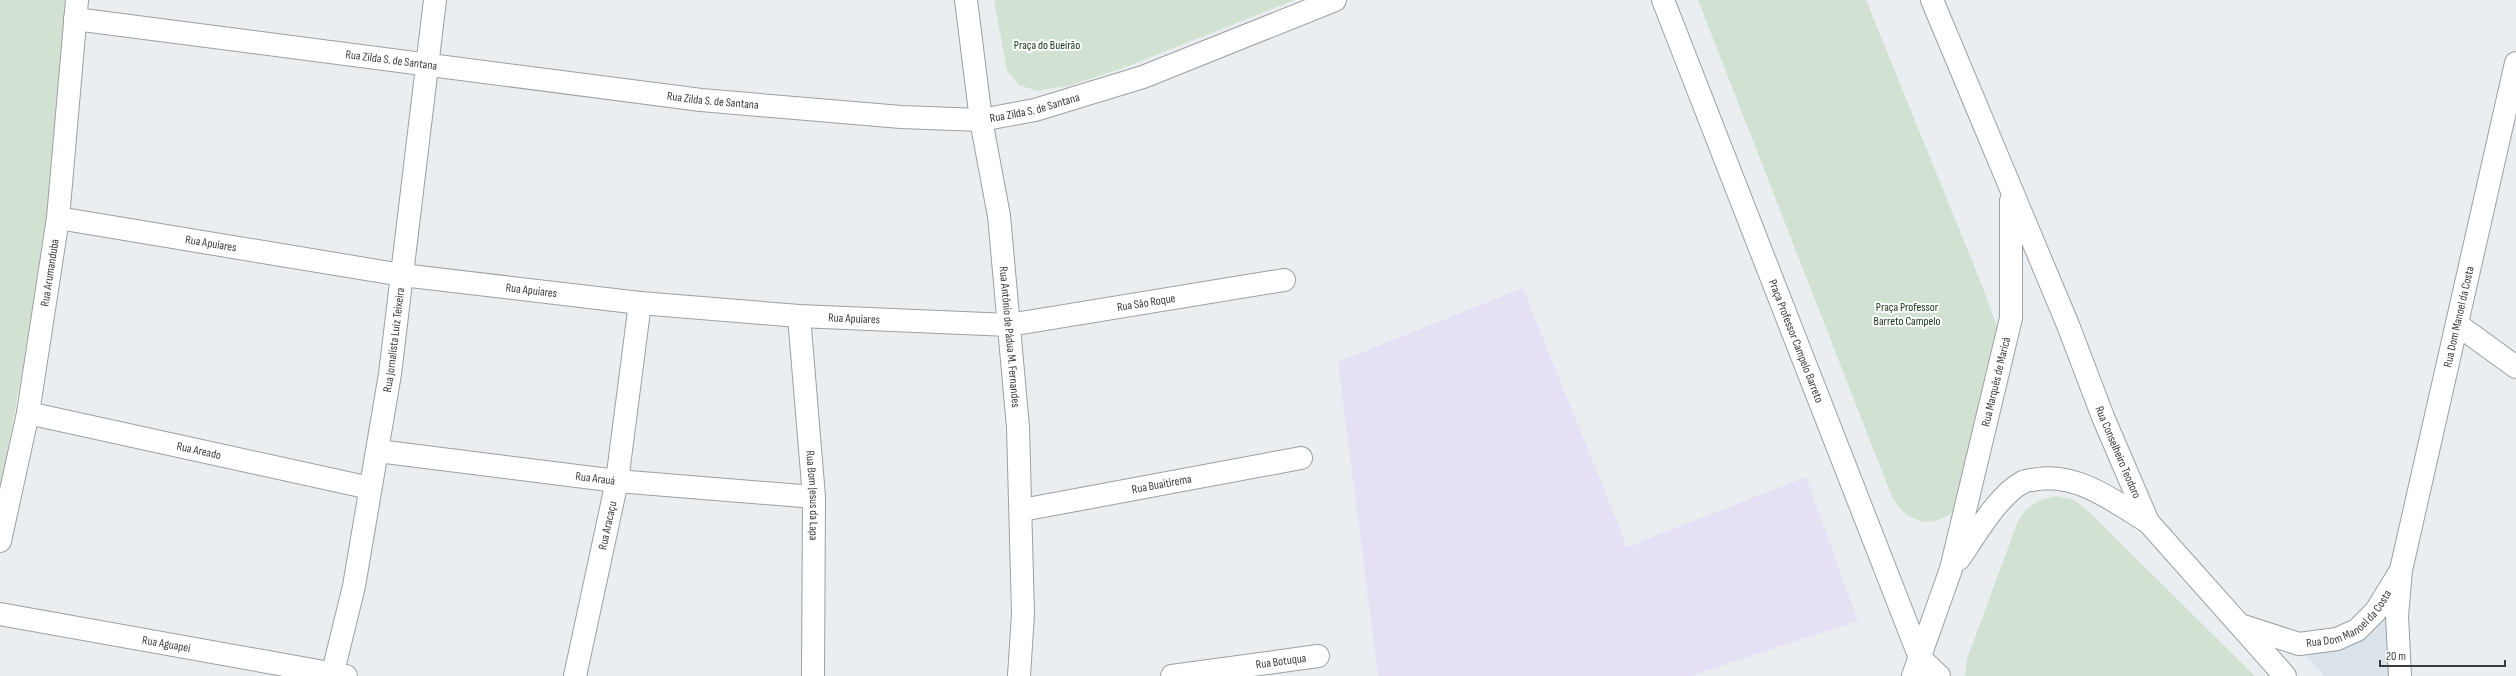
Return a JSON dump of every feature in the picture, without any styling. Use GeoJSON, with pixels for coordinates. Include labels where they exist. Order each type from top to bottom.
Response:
{"type":"FeatureCollection","features":[{"type":"Feature","properties":{"kind":"street","name":"Rua Jornalista Luiz Teixeira"},"geometry":{"type":"LineString","coordinates":[[337,675],[354,586],[370,488],[378,451],[402,275],[435,0]]}},
{"type":"Feature","properties":{"kind":"street","name":"Rua Antônio de Pádua M. Fernandes"},"geometry":{"type":"LineString","coordinates":[[966,0],[981,120],[998,216],[1018,427],[1022,510],[1023,614],[1019,676]]}},
{"type":"Feature","properties":{"kind":"street","name":"Rua Zilda S. de Santana"},"geometry":{"type":"LineString","coordinates":[[76,10],[428,66],[701,100],[901,117],[981,120],[1035,110],[1142,77],[1335,0]]}},
{"type":"Feature","properties":{"kind":"street","name":"Praça Professor Campelo Barreto"},"geometry":{"type":"LineString","coordinates":[[1663,0],[1917,667],[1939,676]]}},
{"type":"Feature","properties":{"kind":"street"},"geometry":{"type":"LineString","coordinates":[[1932,0],[2011,192]]}},
{"type":"Feature","properties":{"kind":"street","name":"Rua Arumanduba"},"geometry":{"type":"LineString","coordinates":[[0,542],[28,413],[58,218],[76,10]]}},
{"type":"Feature","properties":{"kind":"street","name":"Rua Dom Manoel da Costa"},"geometry":{"type":"LineString","coordinates":[[2400,676],[2397,616],[2401,570],[2458,325],[2516,63]]}},
{"type":"Feature","properties":{"kind":"street","name":"Rua Marquês de Maricá"},"geometry":{"type":"LineString","coordinates":[[1917,667],[1951,570],[2011,318],[2011,192]]}},
{"type":"Feature","properties":{"kind":"street","name":"Rua Conselheiro Teodoro"},"geometry":{"type":"LineString","coordinates":[[2011,192],[2068,325],[2102,417],[2148,522],[2238,625],[2285,676]]}},
{"type":"Feature","properties":{"kind":"street","name":"Rua Apuiares"},"geometry":{"type":"LineString","coordinates":[[58,218],[402,275],[640,303],[799,316],[1009,325]]}},
{"type":"Feature","properties":{"kind":"street","name":"Rua São Roque"},"geometry":{"type":"LineString","coordinates":[[1009,325],[1284,280]]}},
{"type":"Feature","properties":{"kind":"street","name":"Rua Aracaçu"},"geometry":{"type":"LineString","coordinates":[[575,676],[618,481],[640,303]]}},
{"type":"Feature","properties":{"kind":"street","name":"Rua Bom Jesus da Lapa"},"geometry":{"type":"LineString","coordinates":[[799,316],[814,497],[813,676]]}},
{"type":"Feature","properties":{"kind":"street"},"geometry":{"type":"LineString","coordinates":[[2458,325],[2516,367]]}},
{"type":"Feature","properties":{"kind":"street","name":"Rua Areado"},"geometry":{"type":"LineString","coordinates":[[28,413],[370,488]]}},
{"type":"Feature","properties":{"kind":"street","name":"Rua Arauá"},"geometry":{"type":"LineString","coordinates":[[378,451],[618,481],[814,497]]}},
{"type":"Feature","properties":{"kind":"street","name":"Rua Buaitirema"},"geometry":{"type":"LineString","coordinates":[[1022,510],[1301,458]]}},
{"type":"Feature","properties":{"kind":"street","name":"Rua Marquês de Maricá"},"geometry":{"type":"LineString","coordinates":[[1951,570],[1995,507],[2023,482],[2050,477],[2076,482],[2105,496],[2148,522]]}},
{"type":"Feature","properties":{"kind":"street","name":"Rua Dom Manoel da Costa"},"geometry":{"type":"LineString","coordinates":[[2238,625],[2299,644],[2336,639],[2357,630],[2376,610],[2401,570]]}},
{"type":"Feature","properties":{"kind":"street","name":"Rua Aguapei"},"geometry":{"type":"LineString","coordinates":[[0,614],[337,675]]}},
{"type":"Feature","properties":{"kind":"street","name":"Rua Botuqua"},"geometry":{"type":"LineString","coordinates":[[1172,676],[1318,656]]}},
{"type":"Feature","properties":{"kind":"shaded area"},"geometry":{"type":"Polygon","coordinates":[[[1523,288],[1627,547],[1806,477],[1858,621],[1691,676],[1378,676],[1338,362],[1523,288]]]}},
{"type":"Feature","properties":{"kind":"shaded area"},"geometry":{"type":"Polygon","coordinates":[[[2386,593],[2395,676],[2325,676],[2277,625],[2314,642],[2361,631],[2386,593]]]}},
{"type":"Feature","properties":{"kind":"green space"},"geometry":{"type":"Polygon","coordinates":[[[0,0],[72,0],[40,273],[0,492],[0,0]]]}},
{"type":"Feature","properties":{"kind":"green space","name":"Praça do Bueirão"},"geometry":{"type":"Polygon","coordinates":[[[994,0],[1295,0],[1126,67],[1068,86],[1037,91],[1019,85],[1007,71],[994,0]]]}},
{"type":"Feature","properties":{"kind":"green space","name":"Praça Professor Barreto Campelo"},"geometry":{"type":"Polygon","coordinates":[[[1698,0],[1866,0],[1983,288],[2001,338],[1956,509],[1947,516],[1929,522],[1912,518],[1898,506],[1892,497],[1698,0]]]}},
{"type":"Feature","properties":{"kind":"green space"},"geometry":{"type":"Polygon","coordinates":[[[2056,496],[2072,499],[2084,507],[2255,676],[1965,676],[1967,659],[2018,521],[2029,507],[2039,501],[2056,496]]]}}]}
